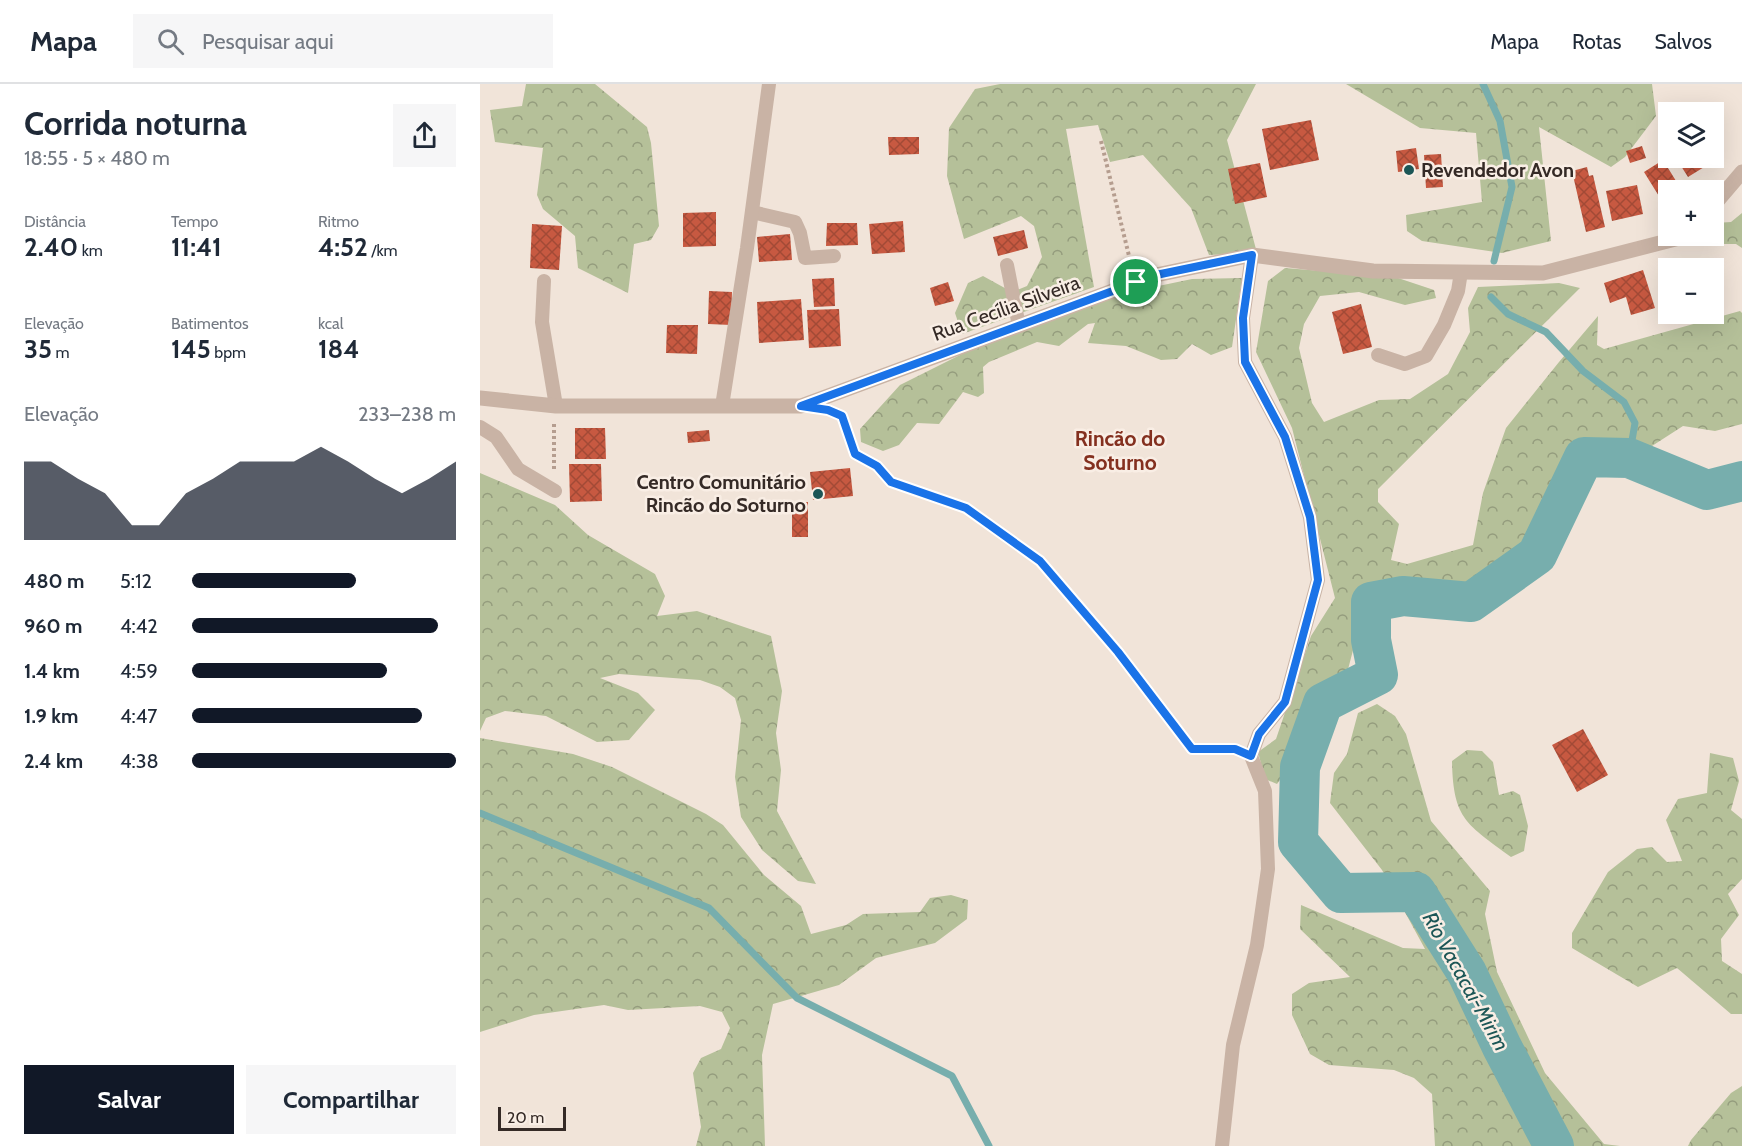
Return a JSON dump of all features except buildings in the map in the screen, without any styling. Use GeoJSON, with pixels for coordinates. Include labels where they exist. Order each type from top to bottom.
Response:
{"type":"FeatureCollection","features":[{"type":"Feature","properties":{"kind":"street"},"geometry":{"type":"LineString","coordinates":[[1724,193],[1742,172]]}},
{"type":"Feature","properties":{"kind":"street","name":"Rua Cecília Silveira"},"geometry":{"type":"LineString","coordinates":[[480,398],[556,406],[801,406],[1156,275],[1252,255],[1373,271],[1543,273],[1658,243]]}},
{"type":"Feature","properties":{"kind":"lane"},"geometry":{"type":"LineString","coordinates":[[722,406],[769,84]]}},
{"type":"Feature","properties":{"kind":"lane"},"geometry":{"type":"LineString","coordinates":[[752,212],[795,222],[800,233],[805,258],[834,256]]}},
{"type":"Feature","properties":{"kind":"lane"},"geometry":{"type":"LineString","coordinates":[[1222,1146],[1233,1045],[1257,945],[1268,869],[1265,791],[1251,756],[1259,734],[1285,702],[1318,580],[1310,517],[1285,437],[1245,362],[1243,318],[1252,255]]}},
{"type":"Feature","properties":{"kind":"lane"},"geometry":{"type":"LineString","coordinates":[[1006,265],[1019,326]]}},
{"type":"Feature","properties":{"kind":"lane"},"geometry":{"type":"LineString","coordinates":[[1378,355],[1405,364],[1426,356],[1444,325],[1458,291],[1461,272]]}},
{"type":"Feature","properties":{"kind":"lane"},"geometry":{"type":"LineString","coordinates":[[544,281],[542,322],[556,406]]}},
{"type":"Feature","properties":{"kind":"lane"},"geometry":{"type":"LineString","coordinates":[[480,427],[496,436],[518,470],[555,491]]}},
{"type":"Feature","properties":{"kind":"path"},"geometry":{"type":"LineString","coordinates":[[1101,141],[1136,282]]}},
{"type":"Feature","properties":{"kind":"path"},"geometry":{"type":"LineString","coordinates":[[555,491],[556,406]]}},
{"type":"Feature","properties":{"kind":"path"},"geometry":{"type":"LineString","coordinates":[[801,406],[828,410],[842,416],[855,454],[877,466],[891,482],[966,508],[1040,561],[1118,652],[1192,749],[1235,749],[1251,756]]}},
{"type":"Feature","properties":{"kind":"green space"},"geometry":{"type":"Polygon","coordinates":[[[526,84],[595,84],[647,127],[651,143],[659,226],[651,240],[634,244],[628,293],[578,268],[575,236],[543,209],[537,195],[543,148],[495,142],[490,110],[522,106],[526,84]]]}},
{"type":"Feature","properties":{"kind":"green space"},"geometry":{"type":"Polygon","coordinates":[[[1000,84],[1256,84],[1227,140],[1257,253],[1209,255],[1191,208],[1143,155],[1110,162],[1098,125],[1066,129],[1094,287],[962,334],[955,313],[968,283],[983,276],[1012,292],[1027,286],[1042,257],[1034,226],[1021,216],[964,239],[947,176],[949,128],[975,89],[1000,84]]]}},
{"type":"Feature","properties":{"kind":"green space"},"geometry":{"type":"Polygon","coordinates":[[[1346,84],[1652,84],[1656,116],[1625,157],[1611,167],[1539,127],[1551,241],[1502,253],[1422,241],[1407,231],[1406,215],[1482,202],[1476,133],[1420,128],[1346,84]]]}},
{"type":"Feature","properties":{"kind":"green space"},"geometry":{"type":"Polygon","coordinates":[[[1742,213],[1742,248],[1736,244],[1724,244],[1724,222],[1731,222],[1742,213]]]}},
{"type":"Feature","properties":{"kind":"green space"},"geometry":{"type":"Polygon","coordinates":[[[1285,268],[1395,277],[1434,290],[1436,298],[1405,305],[1359,292],[1320,296],[1304,324],[1299,348],[1312,403],[1324,422],[1379,400],[1410,399],[1448,374],[1470,332],[1468,308],[1478,287],[1559,283],[1580,288],[1378,489],[1378,502],[1399,524],[1391,560],[1407,564],[1473,545],[1483,493],[1506,428],[1598,316],[1597,345],[1604,349],[1693,324],[1724,324],[1724,315],[1740,311],[1742,313],[1742,424],[1715,431],[1683,426],[1652,446],[1608,453],[1582,449],[1544,527],[1512,562],[1478,587],[1398,586],[1368,593],[1346,677],[1314,697],[1286,772],[1277,784],[1265,779],[1258,752],[1276,739],[1311,636],[1335,598],[1292,428],[1256,352],[1268,281],[1285,268]]]}},
{"type":"Feature","properties":{"kind":"green space"},"geometry":{"type":"Polygon","coordinates":[[[1242,278],[1232,347],[1211,355],[1192,344],[1177,359],[1161,360],[1126,346],[1088,343],[1095,323],[1088,324],[1059,346],[1037,342],[989,362],[983,367],[984,393],[978,397],[963,392],[939,424],[917,423],[899,445],[883,451],[861,442],[860,429],[900,385],[964,353],[1120,294],[1192,279],[1242,278]]]}},
{"type":"Feature","properties":{"kind":"green space"},"geometry":{"type":"Polygon","coordinates":[[[480,473],[555,505],[588,535],[655,574],[665,596],[657,616],[697,611],[771,636],[782,691],[776,733],[781,770],[777,811],[816,884],[798,881],[762,850],[741,817],[735,777],[741,720],[735,698],[720,687],[700,680],[619,674],[600,678],[638,693],[655,710],[629,740],[597,742],[546,716],[505,711],[486,718],[480,731],[480,473]]]}},
{"type":"Feature","properties":{"kind":"green space"},"geometry":{"type":"Polygon","coordinates":[[[1377,704],[1395,716],[1406,734],[1431,821],[1490,891],[1485,914],[1497,972],[1545,1073],[1604,1144],[1620,1146],[1435,1146],[1432,1094],[1414,1078],[1394,1070],[1329,1065],[1310,1054],[1292,1015],[1292,994],[1309,983],[1350,977],[1300,929],[1301,905],[1403,948],[1425,949],[1382,870],[1330,803],[1334,773],[1347,754],[1358,713],[1377,704]]]}},
{"type":"Feature","properties":{"kind":"green space"},"geometry":{"type":"Polygon","coordinates":[[[480,738],[573,754],[612,767],[706,814],[723,825],[764,875],[801,906],[811,934],[846,925],[863,914],[920,912],[930,898],[951,895],[968,900],[967,919],[935,943],[876,958],[839,985],[773,1004],[762,1055],[765,1146],[696,1146],[701,1127],[693,1073],[701,1058],[721,1049],[730,1028],[722,1012],[700,1006],[628,1010],[604,1005],[534,1015],[480,1032],[480,738]]]}},
{"type":"Feature","properties":{"kind":"green space"},"geometry":{"type":"Polygon","coordinates":[[[1467,750],[1482,751],[1493,762],[1499,795],[1513,791],[1520,795],[1528,826],[1524,851],[1511,857],[1473,828],[1465,819],[1455,796],[1452,761],[1467,750]]]}},
{"type":"Feature","properties":{"kind":"green space"},"geometry":{"type":"Polygon","coordinates":[[[1710,753],[1733,758],[1739,781],[1731,810],[1742,819],[1742,879],[1728,894],[1739,915],[1721,939],[1722,961],[1742,974],[1742,1014],[1731,1014],[1677,968],[1638,987],[1572,948],[1572,933],[1608,872],[1637,849],[1652,847],[1667,862],[1682,861],[1666,820],[1678,799],[1707,793],[1710,753]]]}},
{"type":"Feature","properties":{"kind":"green space"},"geometry":{"type":"Polygon","coordinates":[[[1742,1086],[1742,1146],[1688,1146],[1731,1093],[1742,1086]]]}},
{"type":"Feature","properties":{"kind":"waterway"},"geometry":{"type":"LineString","coordinates":[[1483,84],[1500,121],[1512,187],[1494,261]]}},
{"type":"Feature","properties":{"kind":"waterway"},"geometry":{"type":"LineString","coordinates":[[1491,297],[1508,314],[1546,332],[1583,371],[1624,402],[1635,423],[1629,458]]}},
{"type":"Feature","properties":{"kind":"waterway","name":"Rio Vacacaí-Mirim"},"geometry":{"type":"LineString","coordinates":[[1554,1146],[1502,1047],[1467,973],[1416,892],[1341,893],[1298,842],[1300,767],[1323,703],[1378,675],[1371,640],[1371,602],[1403,596],[1471,602],[1537,555],[1584,457],[1629,458],[1707,490],[1742,481]]}},
{"type":"Feature","properties":{"kind":"waterway"},"geometry":{"type":"LineString","coordinates":[[480,813],[709,908],[797,998],[952,1076],[989,1146]]}},
{"type":"Feature","properties":{"kind":"place","name":"Revendedor Avon"},"geometry":{"type":"Point","coordinates":[1409,170]}},
{"type":"Feature","properties":{"kind":"place","name":"Centro Comunitário Rincão do Soturno"},"geometry":{"type":"Point","coordinates":[818,494]}},
{"type":"Feature","properties":{"kind":"district","name":"Rincão do Soturno"},"geometry":{"type":"Point","coordinates":[1120,450]}},
{"type":"Feature","properties":{"kind":"route"},"geometry":{"type":"LineString","coordinates":[[1252,255],[1243,318],[1245,362],[1285,437],[1310,517],[1318,580],[1285,702],[1259,734],[1251,756],[1235,749],[1192,749],[1118,652],[1040,561],[966,508],[891,482],[877,466],[855,454],[842,416],[828,410],[801,406],[1136,282],[1156,275],[1252,255]]}}]}
